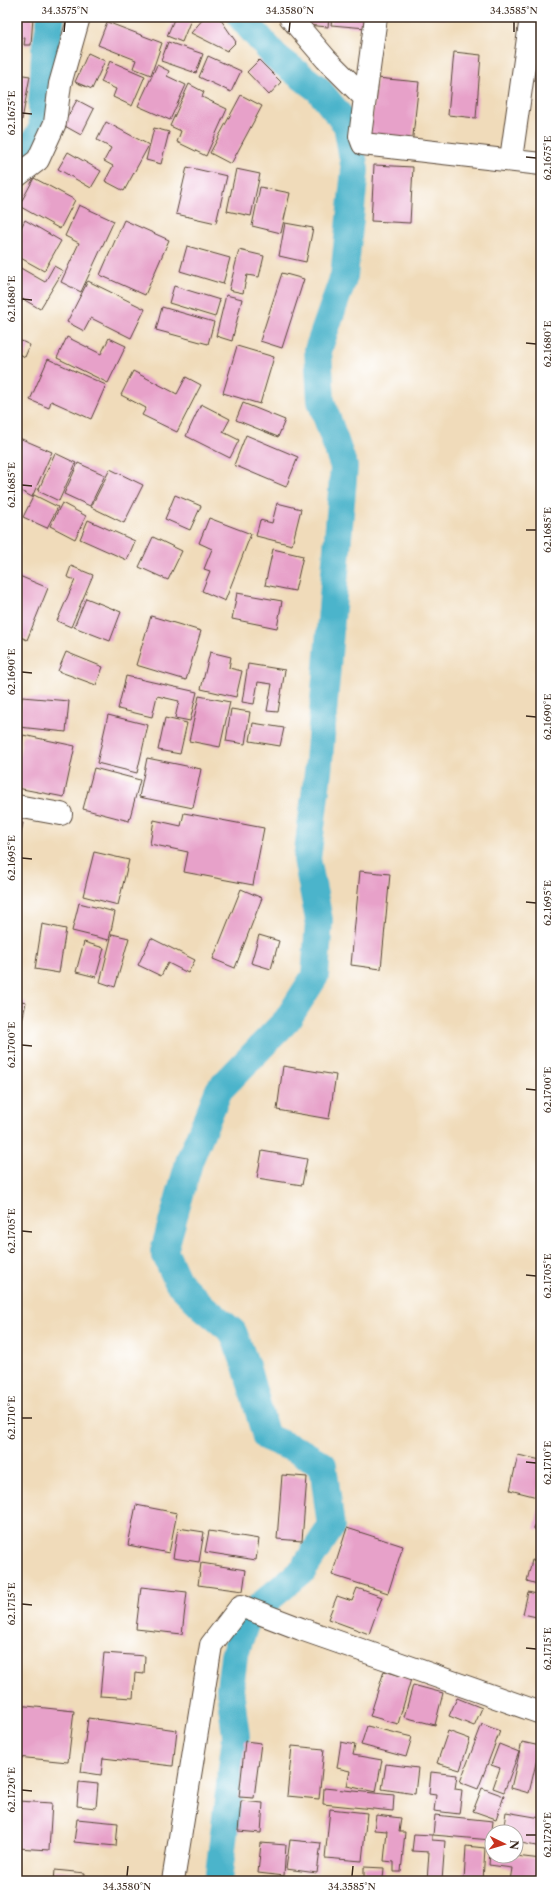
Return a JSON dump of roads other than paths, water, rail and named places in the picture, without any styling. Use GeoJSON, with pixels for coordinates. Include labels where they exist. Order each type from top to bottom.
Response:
{"type":"FeatureCollection","features":[{"type":"Feature","properties":{"kind":"street"},"geometry":{"type":"LineString","coordinates":[[17,176],[38,160],[55,123],[60,84],[79,17]]}},
{"type":"Feature","properties":{"kind":"street"},"geometry":{"type":"LineString","coordinates":[[290,17],[326,59],[365,98]]}},
{"type":"Feature","properties":{"kind":"street"},"geometry":{"type":"LineString","coordinates":[[376,17],[360,136],[363,144],[541,164]]}},
{"type":"Feature","properties":{"kind":"street"},"geometry":{"type":"LineString","coordinates":[[510,160],[531,17]]}},
{"type":"Feature","properties":{"kind":"street"},"geometry":{"type":"LineString","coordinates":[[17,806],[61,814]]}},
{"type":"Feature","properties":{"kind":"street"},"geometry":{"type":"LineString","coordinates":[[173,1881],[211,1645],[240,1606],[300,1630],[541,1713]]}},
{"type":"Feature","properties":{"kind":"waterway"},"geometry":{"type":"LineString","coordinates":[[17,158],[28,151],[43,128],[42,109],[45,51],[51,17]]}},
{"type":"Feature","properties":{"kind":"waterway"},"geometry":{"type":"LineString","coordinates":[[218,1881],[236,1736],[230,1689],[234,1656],[248,1616],[303,1570],[331,1527],[323,1465],[301,1452],[266,1437],[246,1366],[233,1332],[203,1307],[178,1282],[164,1251],[190,1159],[219,1090],[287,1020],[315,976],[319,920],[307,859],[318,772],[344,467],[321,401],[318,350],[344,276],[355,170],[347,125],[318,89],[276,57],[241,17]]}}]}
